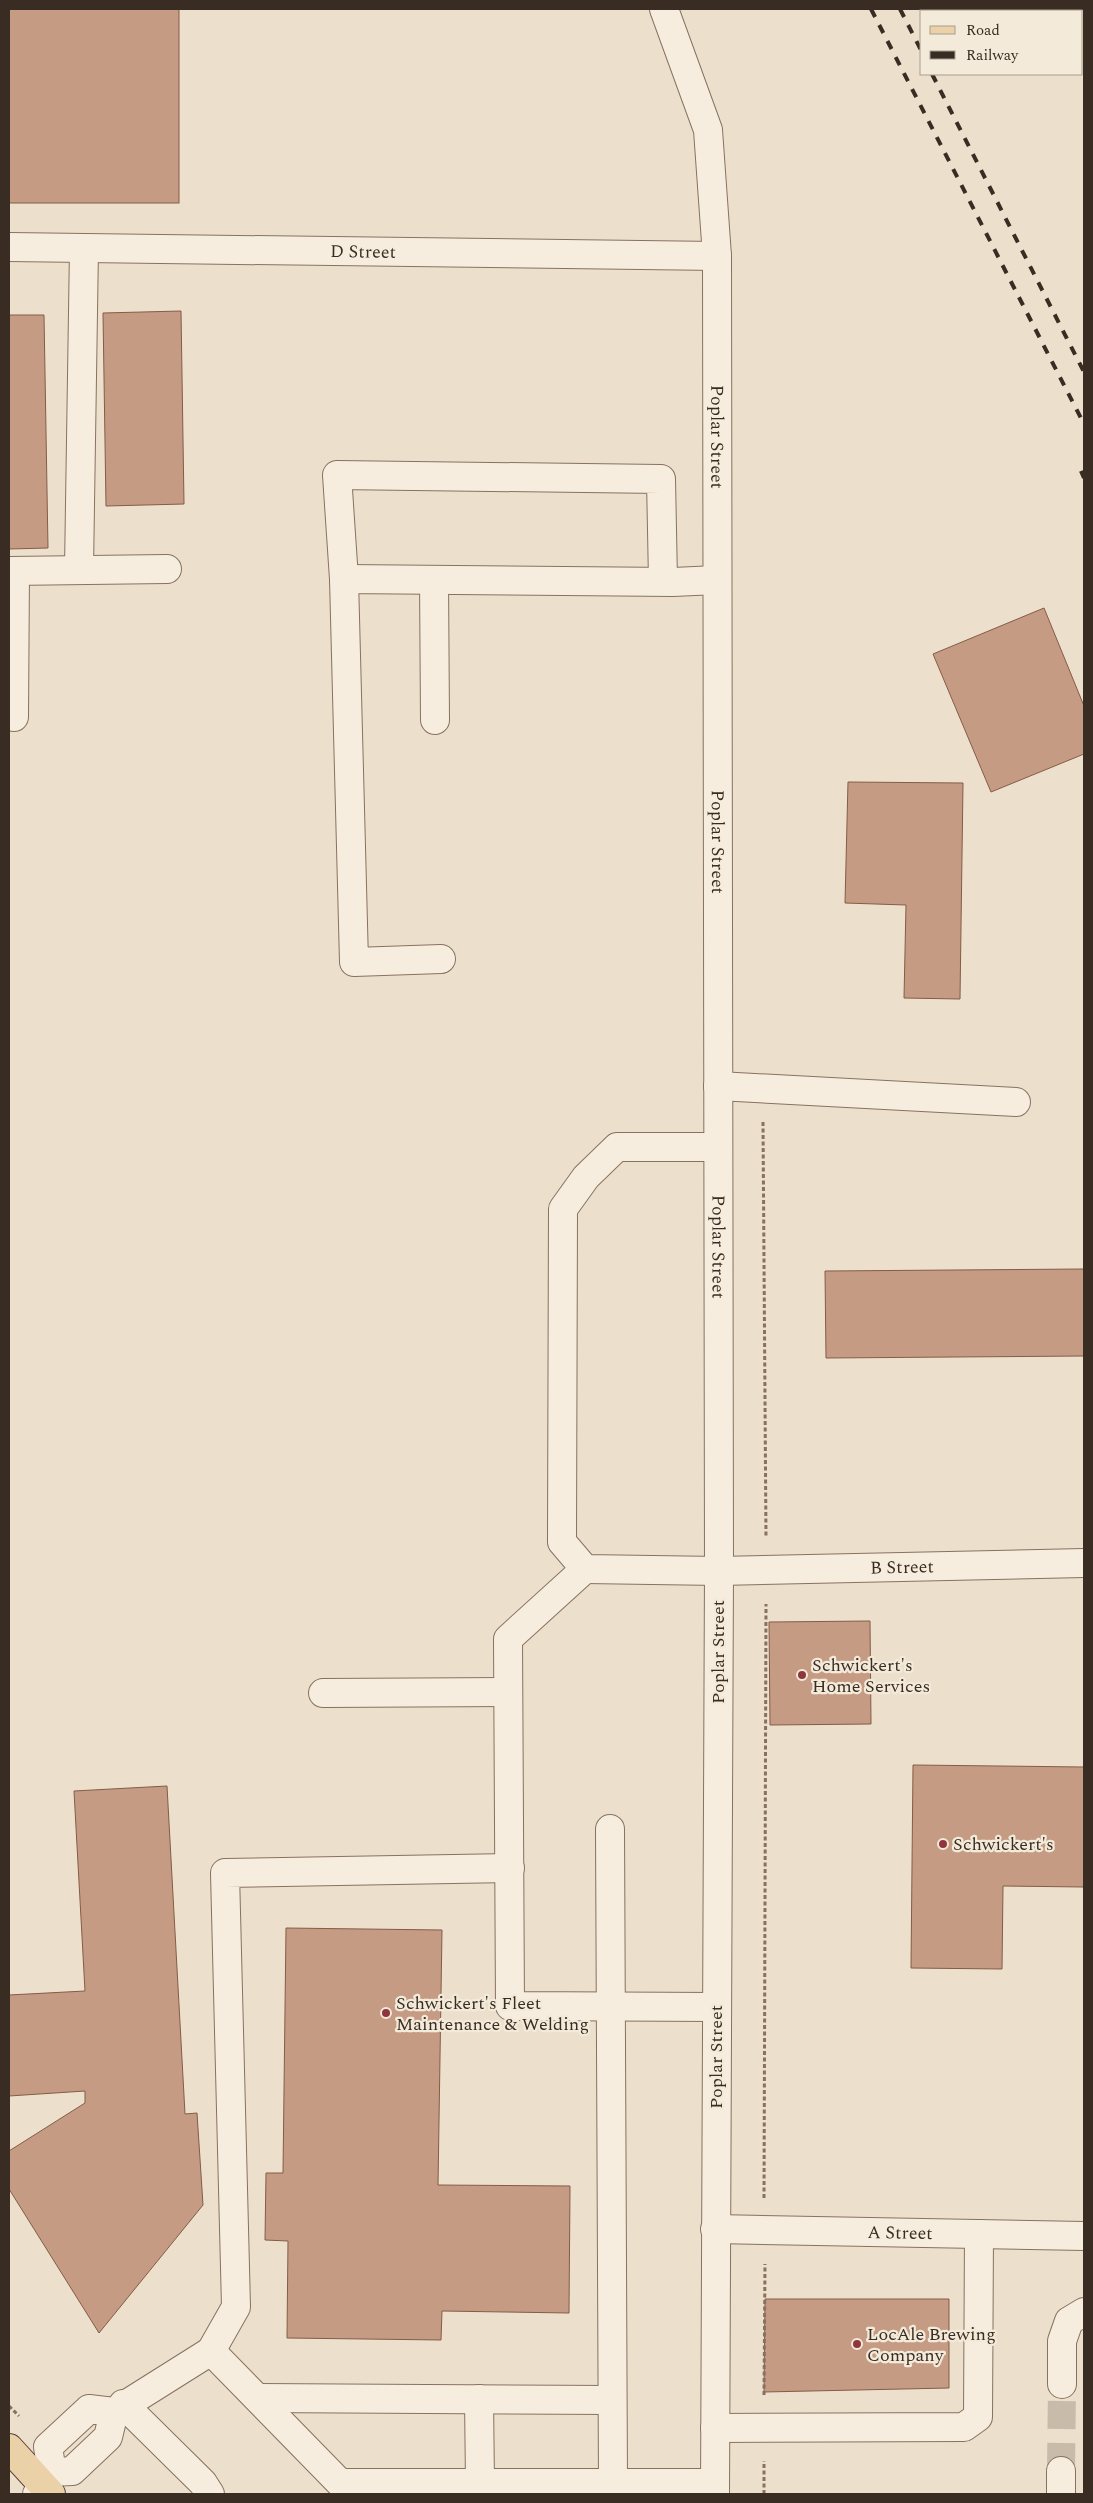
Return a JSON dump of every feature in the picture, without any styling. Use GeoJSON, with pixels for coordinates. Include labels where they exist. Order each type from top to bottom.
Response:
{"type":"FeatureCollection","features":[{"type":"Feature","properties":{"kind":"main road"},"geometry":{"type":"LineString","coordinates":[[9,2448],[46,2487]]}},
{"type":"Feature","properties":{"kind":"street","name":"Poplar Street"},"geometry":{"type":"LineString","coordinates":[[664,9],[708,130],[717,256],[719,1570],[715,2488]]}},
{"type":"Feature","properties":{"kind":"street","name":"D Street"},"geometry":{"type":"LineString","coordinates":[[9,247],[717,256]]}},
{"type":"Feature","properties":{"kind":"street"},"geometry":{"type":"LineString","coordinates":[[80,570],[84,248]]}},
{"type":"Feature","properties":{"kind":"street"},"geometry":{"type":"LineString","coordinates":[[441,959],[354,962],[344,578],[337,474],[661,479],[663,581]]}},
{"type":"Feature","properties":{"kind":"street"},"geometry":{"type":"LineString","coordinates":[[14,717],[12,571],[167,569]]}},
{"type":"Feature","properties":{"kind":"street"},"geometry":{"type":"LineString","coordinates":[[344,578],[434,580],[717,580]]}},
{"type":"Feature","properties":{"kind":"street"},"geometry":{"type":"LineString","coordinates":[[434,580],[435,720]]}},
{"type":"Feature","properties":{"kind":"street"},"geometry":{"type":"LineString","coordinates":[[718,1086],[1016,1102]]}},
{"type":"Feature","properties":{"kind":"street"},"geometry":{"type":"LineString","coordinates":[[716,2007],[510,2006],[508,1639],[586,1569],[562,1542],[563,1209],[586,1177],[617,1147],[718,1147]]}},
{"type":"Feature","properties":{"kind":"street","name":"B Street"},"geometry":{"type":"LineString","coordinates":[[586,1569],[766,1570],[1084,1563]]}},
{"type":"Feature","properties":{"kind":"street"},"geometry":{"type":"LineString","coordinates":[[322,1693],[508,1692]]}},
{"type":"Feature","properties":{"kind":"street"},"geometry":{"type":"LineString","coordinates":[[598,2487],[612,2400],[610,1829]]}},
{"type":"Feature","properties":{"kind":"street"},"geometry":{"type":"LineString","coordinates":[[46,2487],[72,2471],[108,2438],[119,2408],[211,2351],[236,2307],[225,1873],[510,1868]]}},
{"type":"Feature","properties":{"kind":"street","name":"A Street"},"geometry":{"type":"LineString","coordinates":[[715,2229],[1084,2236]]}},
{"type":"Feature","properties":{"kind":"street"},"geometry":{"type":"LineString","coordinates":[[715,2428],[964,2427],[978,2417],[979,2234]]}},
{"type":"Feature","properties":{"kind":"street"},"geometry":{"type":"LineString","coordinates":[[1062,2384],[1062,2341],[1068,2321],[1084,2312]]}},
{"type":"Feature","properties":{"kind":"street"},"geometry":{"type":"LineString","coordinates":[[211,2351],[258,2398],[335,2489],[495,2487],[715,2488]]}},
{"type":"Feature","properties":{"kind":"street"},"geometry":{"type":"LineString","coordinates":[[258,2398],[612,2400]]}},
{"type":"Feature","properties":{"kind":"street"},"geometry":{"type":"LineString","coordinates":[[479,2399],[495,2487]]}},
{"type":"Feature","properties":{"kind":"street"},"geometry":{"type":"LineString","coordinates":[[119,2408],[203,2483],[210,2494]]}},
{"type":"Feature","properties":{"kind":"path"},"geometry":{"type":"LineString","coordinates":[[762,1088],[766,1570],[763,2185],[765,2230],[764,2494]]}},
{"type":"Feature","properties":{"kind":"building"},"geometry":{"type":"Polygon","coordinates":[[[9,9],[179,9],[179,203],[9,203],[9,9]]]}},
{"type":"Feature","properties":{"kind":"building"},"geometry":{"type":"Polygon","coordinates":[[[181,311],[184,504],[106,506],[103,313],[181,311]]]}},
{"type":"Feature","properties":{"kind":"building"},"geometry":{"type":"Polygon","coordinates":[[[9,315],[44,315],[48,548],[9,549],[9,315]]]}},
{"type":"Feature","properties":{"kind":"building"},"geometry":{"type":"Polygon","coordinates":[[[1044,608],[1084,706],[1084,754],[991,792],[933,654],[1044,608]]]}},
{"type":"Feature","properties":{"kind":"building"},"geometry":{"type":"Polygon","coordinates":[[[848,782],[963,783],[960,999],[904,998],[906,905],[845,903],[848,782]]]}},
{"type":"Feature","properties":{"kind":"building"},"geometry":{"type":"Polygon","coordinates":[[[1084,1269],[1084,1356],[826,1358],[825,1271],[1084,1269]]]}},
{"type":"Feature","properties":{"kind":"building"},"geometry":{"type":"Polygon","coordinates":[[[870,1621],[871,1724],[770,1725],[769,1622],[870,1621]]]}},
{"type":"Feature","properties":{"kind":"building"},"geometry":{"type":"Polygon","coordinates":[[[913,1765],[1084,1767],[1084,1887],[1003,1886],[1002,1969],[911,1968],[913,1765]]]}},
{"type":"Feature","properties":{"kind":"building"},"geometry":{"type":"Polygon","coordinates":[[[167,1786],[185,2114],[197,2113],[203,2205],[99,2333],[9,2189],[9,2151],[85,2103],[85,2091],[9,2096],[9,1995],[85,1991],[74,1791],[167,1786]]]}},
{"type":"Feature","properties":{"kind":"building"},"geometry":{"type":"Polygon","coordinates":[[[286,1928],[442,1930],[438,2185],[570,2186],[569,2313],[442,2311],[441,2340],[287,2338],[288,2241],[265,2240],[266,2173],[283,2173],[286,1928]]]}},
{"type":"Feature","properties":{"kind":"building","name":"LocAle Brewing Company"},"geometry":{"type":"Polygon","coordinates":[[[765,2299],[949,2299],[949,2388],[764,2392],[765,2299]]]}},
{"type":"Feature","properties":{"kind":"tunnel"},"geometry":{"type":"LineString","coordinates":[[1061,2471],[1062,2384]]}},
{"type":"Feature","properties":{"kind":"railway"},"geometry":{"type":"LineString","coordinates":[[871,9],[1084,424]]}},
{"type":"Feature","properties":{"kind":"railway"},"geometry":{"type":"LineString","coordinates":[[900,9],[920,48]]}},
{"type":"Feature","properties":{"kind":"railway"},"geometry":{"type":"LineString","coordinates":[[933,75],[1084,372]]}},
{"type":"Feature","properties":{"kind":"railway"},"geometry":{"type":"LineString","coordinates":[[1081,471],[1084,478]]}},
{"type":"Feature","properties":{"kind":"place","name":"Schwickert's Home Services"},"geometry":{"type":"Point","coordinates":[802,1675]}},
{"type":"Feature","properties":{"kind":"place","name":"Schwickert's"},"geometry":{"type":"Point","coordinates":[943,1844]}},
{"type":"Feature","properties":{"kind":"place","name":"Schwickert's Fleet Maintenance & Welding"},"geometry":{"type":"Point","coordinates":[386,2013]}},
{"type":"Feature","properties":{"kind":"place","name":"LocAle Brewing Company"},"geometry":{"type":"Point","coordinates":[857,2344]}}]}
